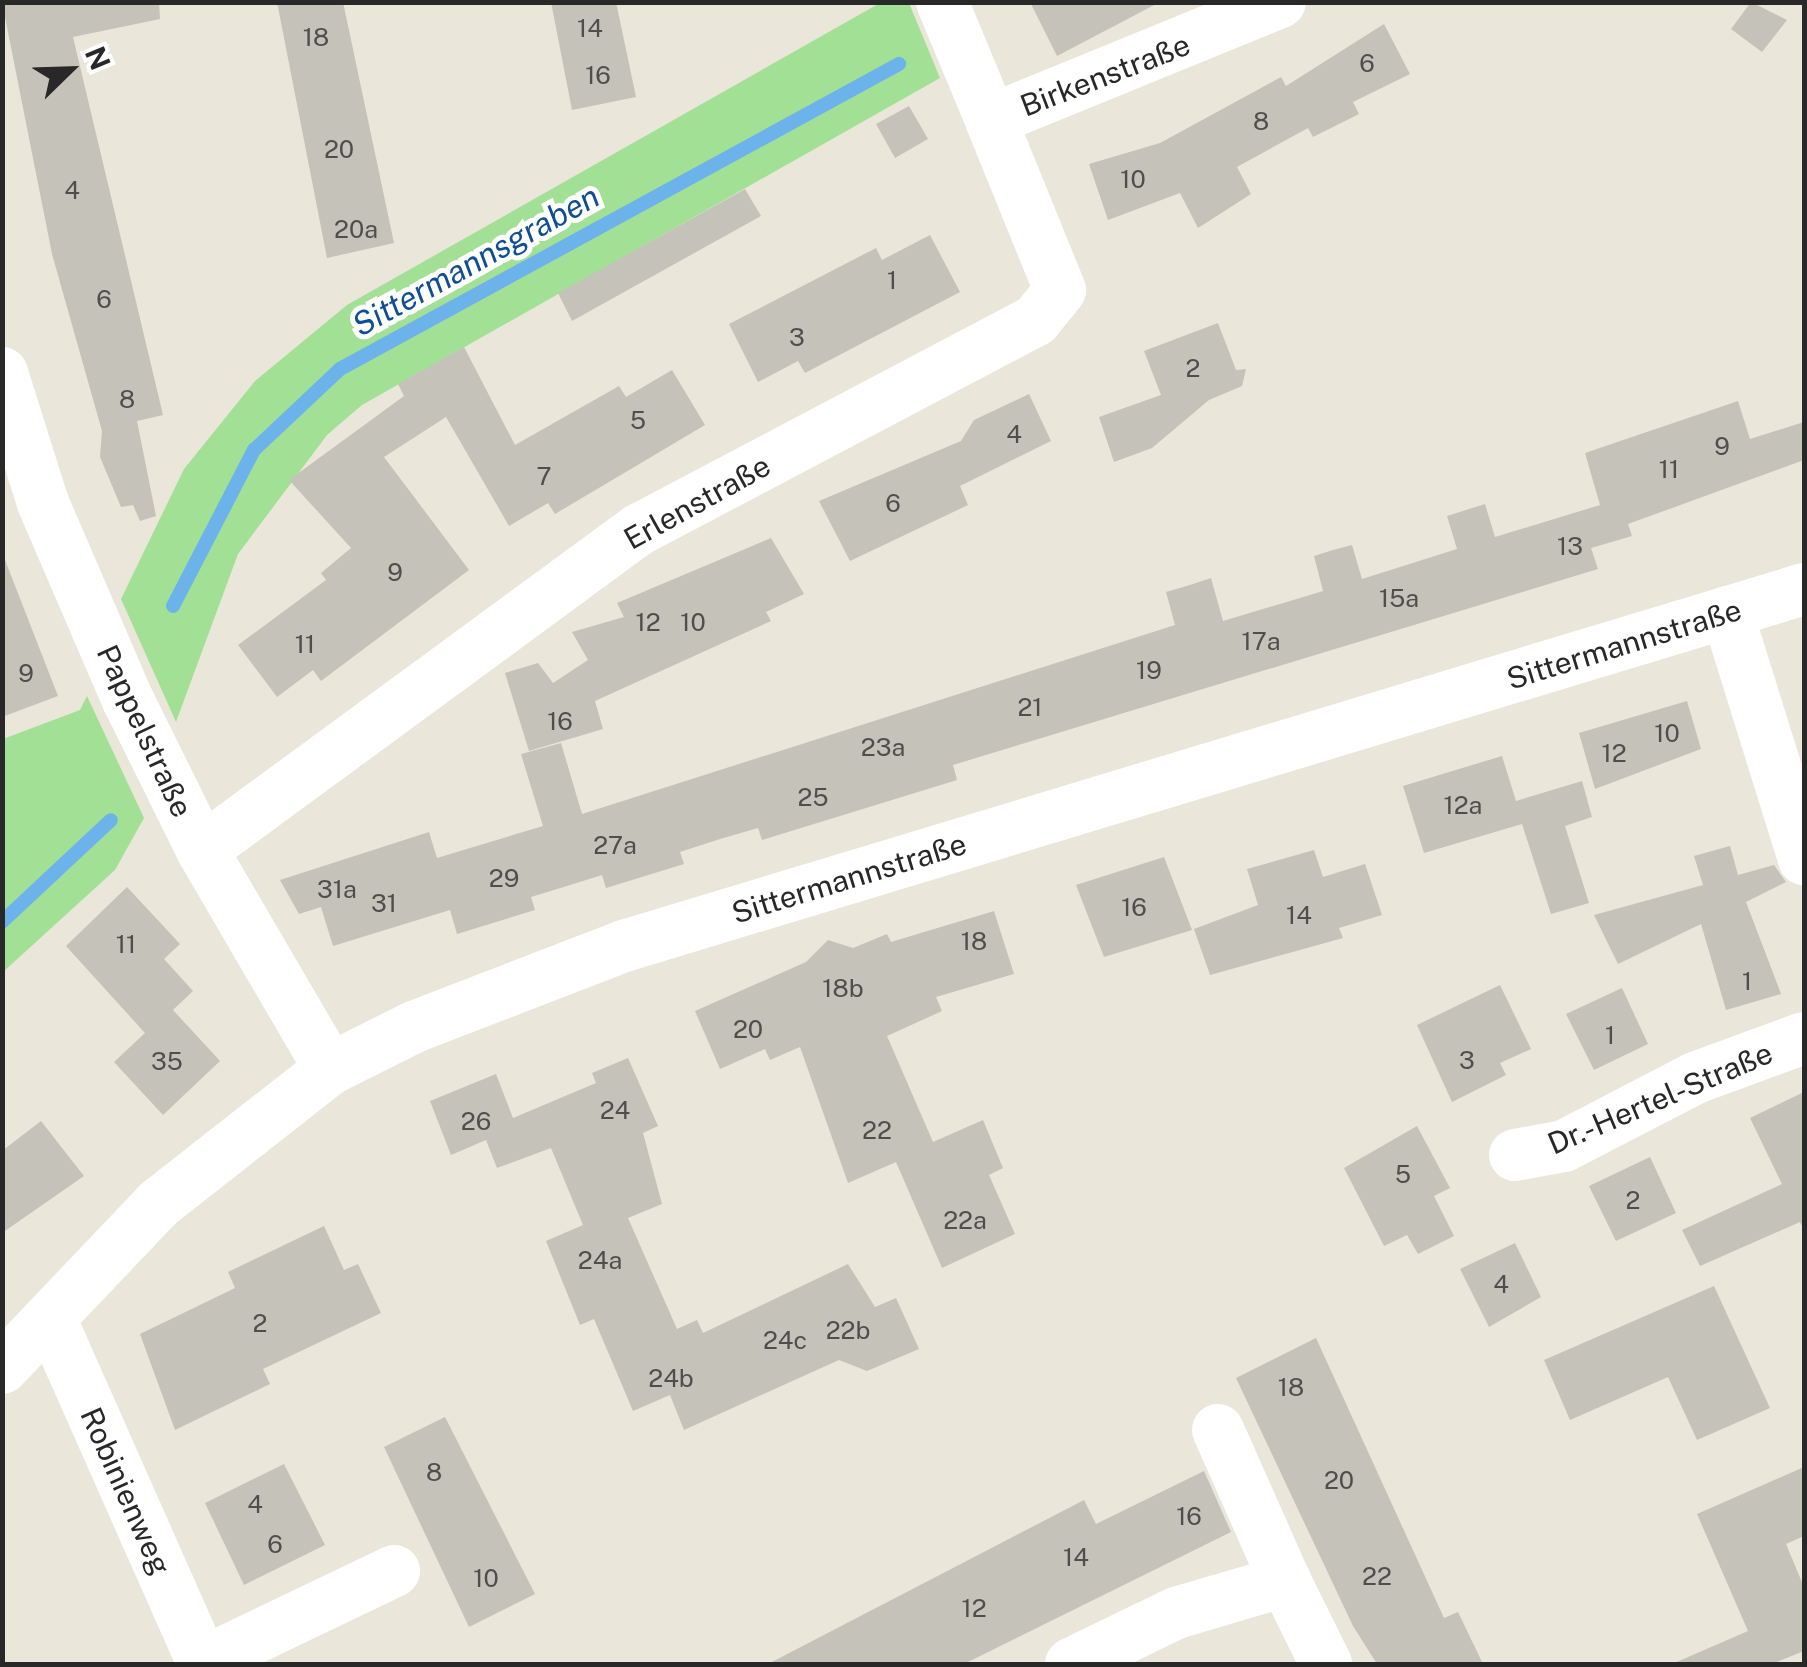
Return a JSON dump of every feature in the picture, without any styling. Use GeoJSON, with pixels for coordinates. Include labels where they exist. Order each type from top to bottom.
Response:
{"type":"FeatureCollection","features":[{"type":"Feature","properties":{"kind":"street","name":"Birkenstraße"},"geometry":{"type":"LineString","coordinates":[[942,2],[990,120],[1280,2]]}},
{"type":"Feature","properties":{"kind":"street","name":"Erlenstraße"},"geometry":{"type":"LineString","coordinates":[[202,850],[638,530],[1036,320],[1060,290],[990,120]]}},
{"type":"Feature","properties":{"kind":"street","name":"Pappelstraße"},"geometry":{"type":"LineString","coordinates":[[2,373],[44,503],[202,850],[330,1070]]}},
{"type":"Feature","properties":{"kind":"street","name":"Sittermannstraße"},"geometry":{"type":"LineString","coordinates":[[2,1368],[158,1204],[330,1070],[624,946],[1804,589]]}},
{"type":"Feature","properties":{"kind":"street"},"geometry":{"type":"LineString","coordinates":[[1727,612],[1804,859]]}},
{"type":"Feature","properties":{"kind":"street","name":"Dr.-Hertel-Straße"},"geometry":{"type":"LineString","coordinates":[[1516,1155],[1564,1146],[1695,1078],[1804,1038]]}},
{"type":"Feature","properties":{"kind":"street","name":"Robinienweg"},"geometry":{"type":"LineString","coordinates":[[50,1318],[202,1664],[394,1571]]}},
{"type":"Feature","properties":{"kind":"street"},"geometry":{"type":"LineString","coordinates":[[1218,1430],[1326,1664]]}},
{"type":"Feature","properties":{"kind":"street"},"geometry":{"type":"LineString","coordinates":[[1071,1664],[1176,1613],[1285,1581]]}},
{"type":"Feature","properties":{"kind":"green space"},"geometry":{"type":"Polygon","coordinates":[[[880,3],[909,3],[940,78],[362,405],[327,435],[238,554],[176,722],[121,599],[184,469],[255,381],[347,305],[880,3]]]}},
{"type":"Feature","properties":{"kind":"green space"},"geometry":{"type":"Polygon","coordinates":[[[87,696],[144,818],[115,870],[3,972],[3,739],[80,710],[87,696]]]}},
{"type":"Feature","properties":{"kind":"building"},"geometry":{"type":"Polygon","coordinates":[[[2,2],[159,2],[160,19],[73,37],[163,415],[137,421],[156,516],[140,521],[133,505],[121,507],[100,457],[102,431],[52,254],[2,2]]]}},
{"type":"Feature","properties":{"kind":"building"},"geometry":{"type":"Polygon","coordinates":[[[277,2],[343,2],[394,243],[327,258],[277,2]]]}},
{"type":"Feature","properties":{"kind":"building"},"geometry":{"type":"Polygon","coordinates":[[[551,2],[616,2],[636,97],[572,110],[551,2]]]}},
{"type":"Feature","properties":{"kind":"building"},"geometry":{"type":"Polygon","coordinates":[[[1030,2],[1160,2],[1057,56],[1030,2]]]}},
{"type":"Feature","properties":{"kind":"building"},"geometry":{"type":"Polygon","coordinates":[[[1751,2],[1787,20],[1762,52],[1731,29],[1751,2]]]}},
{"type":"Feature","properties":{"kind":"building"},"geometry":{"type":"Polygon","coordinates":[[[1384,24],[1410,74],[1353,102],[1359,114],[1313,137],[1308,128],[1237,167],[1251,194],[1198,228],[1180,193],[1108,220],[1089,164],[1160,143],[1281,77],[1286,86],[1384,24]]]}},
{"type":"Feature","properties":{"kind":"building"},"geometry":{"type":"Polygon","coordinates":[[[909,106],[928,139],[895,158],[876,124],[909,106]]]}},
{"type":"Feature","properties":{"kind":"building"},"geometry":{"type":"Polygon","coordinates":[[[745,189],[761,216],[572,321],[558,293],[745,189]]]}},
{"type":"Feature","properties":{"kind":"building"},"geometry":{"type":"Polygon","coordinates":[[[930,235],[960,292],[805,373],[798,361],[758,382],[729,324],[876,248],[882,260],[930,235]]]}},
{"type":"Feature","properties":{"kind":"building"},"geometry":{"type":"Polygon","coordinates":[[[1218,323],[1236,370],[1246,369],[1242,386],[1209,400],[1152,448],[1114,462],[1099,417],[1161,395],[1144,351],[1218,323]]]}},
{"type":"Feature","properties":{"kind":"building"},"geometry":{"type":"Polygon","coordinates":[[[464,347],[515,445],[619,386],[626,397],[672,370],[705,425],[555,514],[548,503],[509,526],[446,417],[384,457],[469,570],[321,681],[313,670],[277,697],[238,645],[326,580],[321,573],[351,548],[289,480],[404,396],[398,384],[464,347]]]}},
{"type":"Feature","properties":{"kind":"building"},"geometry":{"type":"Polygon","coordinates":[[[1029,394],[1051,441],[960,486],[968,505],[850,561],[819,501],[961,441],[974,420],[1029,394]]]}},
{"type":"Feature","properties":{"kind":"building"},"geometry":{"type":"Polygon","coordinates":[[[1738,401],[1750,439],[1804,422],[1804,460],[1628,524],[1632,536],[1591,548],[1598,569],[953,765],[957,780],[762,840],[758,828],[720,839],[680,852],[684,864],[606,888],[602,875],[531,897],[535,910],[457,934],[450,910],[333,946],[321,907],[299,914],[280,880],[429,832],[437,858],[543,826],[521,754],[561,743],[582,814],[1175,625],[1166,592],[1211,578],[1223,621],[1323,591],[1314,556],[1333,550],[1352,545],[1362,579],[1457,549],[1447,516],[1485,504],[1495,537],[1600,505],[1585,453],[1738,401]]]}},
{"type":"Feature","properties":{"kind":"building"},"geometry":{"type":"Polygon","coordinates":[[[771,538],[804,594],[766,612],[771,621],[595,701],[603,729],[529,751],[505,673],[538,663],[553,683],[588,660],[572,632],[624,617],[617,603],[771,538]]]}},
{"type":"Feature","properties":{"kind":"building"},"geometry":{"type":"Polygon","coordinates":[[[5,560],[58,696],[2,717],[2,561],[5,560]]]}},
{"type":"Feature","properties":{"kind":"building"},"geometry":{"type":"Polygon","coordinates":[[[1687,701],[1701,749],[1595,789],[1579,733],[1687,701]]]}},
{"type":"Feature","properties":{"kind":"building"},"geometry":{"type":"Polygon","coordinates":[[[1502,756],[1516,801],[1582,781],[1592,817],[1565,826],[1589,903],[1551,914],[1522,824],[1424,853],[1403,786],[1502,756]]]}},
{"type":"Feature","properties":{"kind":"building"},"geometry":{"type":"Polygon","coordinates":[[[1730,846],[1738,875],[1774,865],[1786,882],[1746,902],[1781,994],[1726,1010],[1701,924],[1618,964],[1594,915],[1703,885],[1694,856],[1730,846]]]}},
{"type":"Feature","properties":{"kind":"building"},"geometry":{"type":"Polygon","coordinates":[[[1314,850],[1323,877],[1365,864],[1382,915],[1339,928],[1343,938],[1210,975],[1194,929],[1258,905],[1247,869],[1314,850]]]}},
{"type":"Feature","properties":{"kind":"building"},"geometry":{"type":"Polygon","coordinates":[[[1164,857],[1192,930],[1104,957],[1076,885],[1164,857]]]}},
{"type":"Feature","properties":{"kind":"building"},"geometry":{"type":"Polygon","coordinates":[[[127,887],[180,944],[164,959],[193,991],[173,1010],[220,1061],[163,1115],[114,1062],[145,1033],[66,946],[127,887]]]}},
{"type":"Feature","properties":{"kind":"building"},"geometry":{"type":"Polygon","coordinates":[[[994,911],[1014,974],[936,997],[942,1011],[887,1036],[933,1142],[983,1120],[1003,1168],[989,1175],[1015,1234],[942,1268],[896,1162],[848,1183],[800,1047],[770,1060],[765,1049],[720,1069],[695,1011],[806,962],[828,940],[853,948],[887,934],[891,942],[994,911]]]}},
{"type":"Feature","properties":{"kind":"building"},"geometry":{"type":"Polygon","coordinates":[[[1500,985],[1531,1049],[1500,1063],[1506,1075],[1452,1102],[1417,1025],[1500,985]]]}},
{"type":"Feature","properties":{"kind":"building"},"geometry":{"type":"Polygon","coordinates":[[[1622,988],[1648,1044],[1594,1070],[1566,1014],[1622,988]]]}},
{"type":"Feature","properties":{"kind":"building"},"geometry":{"type":"Polygon","coordinates":[[[628,1058],[658,1126],[643,1133],[662,1204],[628,1218],[677,1329],[697,1320],[703,1333],[848,1264],[875,1307],[896,1298],[919,1349],[867,1371],[839,1360],[684,1430],[670,1395],[633,1411],[594,1319],[580,1325],[546,1241],[583,1225],[551,1148],[497,1168],[486,1140],[451,1155],[430,1101],[496,1074],[513,1118],[596,1083],[592,1073],[628,1058]]]}},
{"type":"Feature","properties":{"kind":"building"},"geometry":{"type":"Polygon","coordinates":[[[1804,1092],[1804,1231],[1800,1222],[1700,1266],[1682,1230],[1782,1184],[1750,1118],[1804,1092]]]}},
{"type":"Feature","properties":{"kind":"building"},"geometry":{"type":"Polygon","coordinates":[[[41,1121],[84,1176],[2,1233],[2,1151],[41,1121]]]}},
{"type":"Feature","properties":{"kind":"building"},"geometry":{"type":"Polygon","coordinates":[[[1417,1126],[1450,1188],[1434,1196],[1454,1236],[1418,1254],[1407,1235],[1384,1246],[1344,1168],[1417,1126]]]}},
{"type":"Feature","properties":{"kind":"building"},"geometry":{"type":"Polygon","coordinates":[[[1650,1157],[1676,1213],[1616,1241],[1589,1186],[1650,1157]]]}},
{"type":"Feature","properties":{"kind":"building"},"geometry":{"type":"Polygon","coordinates":[[[324,1226],[344,1270],[358,1264],[381,1313],[263,1369],[270,1384],[175,1430],[140,1334],[235,1288],[228,1272],[324,1226]]]}},
{"type":"Feature","properties":{"kind":"building"},"geometry":{"type":"Polygon","coordinates":[[[1515,1243],[1541,1297],[1489,1327],[1460,1269],[1515,1243]]]}},
{"type":"Feature","properties":{"kind":"building"},"geometry":{"type":"Polygon","coordinates":[[[1714,1286],[1770,1408],[1697,1440],[1668,1377],[1570,1420],[1544,1360],[1714,1286]]]}},
{"type":"Feature","properties":{"kind":"building"},"geometry":{"type":"Polygon","coordinates":[[[1316,1338],[1444,1618],[1458,1612],[1483,1664],[1377,1664],[1353,1626],[1236,1378],[1316,1338]]]}},
{"type":"Feature","properties":{"kind":"building"},"geometry":{"type":"Polygon","coordinates":[[[445,1417],[535,1594],[469,1627],[384,1447],[445,1417]]]}},
{"type":"Feature","properties":{"kind":"building"},"geometry":{"type":"Polygon","coordinates":[[[284,1464],[325,1545],[244,1585],[205,1503],[284,1464]]]}},
{"type":"Feature","properties":{"kind":"building"},"geometry":{"type":"Polygon","coordinates":[[[1804,1467],[1804,1536],[1786,1544],[1804,1587],[1804,1651],[1772,1664],[1672,1664],[1748,1631],[1697,1514],[1804,1467]]]}},
{"type":"Feature","properties":{"kind":"building"},"geometry":{"type":"Polygon","coordinates":[[[1204,1471],[1231,1532],[964,1664],[768,1664],[1084,1500],[1096,1524],[1204,1471]]]}},
{"type":"Feature","properties":{"kind":"waterway","name":"Sittermannsgraben"},"geometry":{"type":"LineString","coordinates":[[173,606],[254,450],[340,369],[899,64]]}},
{"type":"Feature","properties":{"kind":"waterway","name":"Sittermannsgraben"},"geometry":{"type":"LineString","coordinates":[[2,922],[111,820]]}}]}
